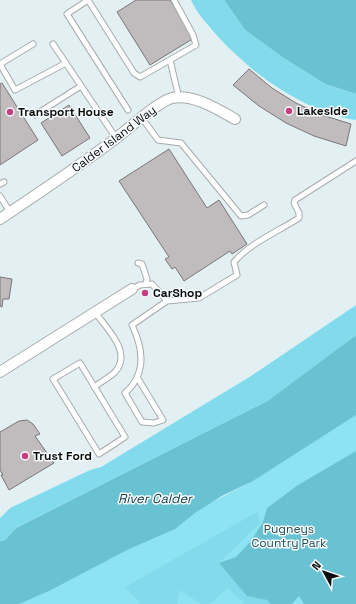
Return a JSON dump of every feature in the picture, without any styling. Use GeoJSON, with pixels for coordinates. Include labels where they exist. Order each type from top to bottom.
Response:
{"type":"FeatureCollection","features":[{"type":"Feature","properties":{"kind":"street","name":"Calder Island Way"},"geometry":{"type":"LineString","coordinates":[[0,219],[58,181],[164,102],[179,98],[201,102],[235,119]]}},
{"type":"Feature","properties":{"kind":"street"},"geometry":{"type":"LineString","coordinates":[[0,372],[132,289]]}},
{"type":"Feature","properties":{"kind":"lane"},"geometry":{"type":"LineString","coordinates":[[128,110],[67,14],[88,0],[134,72],[140,78],[196,44],[193,35],[174,0]]}},
{"type":"Feature","properties":{"kind":"lane"},"geometry":{"type":"LineString","coordinates":[[33,44],[0,64],[15,90],[66,63]]}},
{"type":"Feature","properties":{"kind":"lane"},"geometry":{"type":"LineString","coordinates":[[53,44],[116,138]]}},
{"type":"Feature","properties":{"kind":"lane"},"geometry":{"type":"LineString","coordinates":[[170,60],[179,98]]}},
{"type":"Feature","properties":{"kind":"lane"},"geometry":{"type":"LineString","coordinates":[[36,115],[81,86]]}},
{"type":"Feature","properties":{"kind":"lane"},"geometry":{"type":"LineString","coordinates":[[142,118],[158,140],[181,143],[242,216],[248,215],[264,205]]}},
{"type":"Feature","properties":{"kind":"lane"},"geometry":{"type":"LineString","coordinates":[[137,377],[163,420],[154,423],[142,422],[125,394],[132,387],[140,370],[142,351],[139,339],[132,325],[167,301],[199,298],[237,275],[234,262],[239,256],[263,239],[299,218],[300,213],[294,204],[295,200],[356,161]]}},
{"type":"Feature","properties":{"kind":"lane"},"geometry":{"type":"LineString","coordinates":[[0,196],[10,212]]}},
{"type":"Feature","properties":{"kind":"lane"},"geometry":{"type":"LineString","coordinates":[[138,263],[142,264],[147,279],[146,284]]}},
{"type":"Feature","properties":{"kind":"lane"},"geometry":{"type":"LineString","coordinates":[[132,289],[146,284],[152,284],[158,288],[167,301]]}},
{"type":"Feature","properties":{"kind":"lane"},"geometry":{"type":"LineString","coordinates":[[94,386],[115,372],[122,360],[120,348],[95,312]]}},
{"type":"Feature","properties":{"kind":"lane"},"geometry":{"type":"LineString","coordinates":[[80,363],[94,386],[126,437],[99,454],[53,379],[80,363]]}},
{"type":"Feature","properties":{"kind":"shaded area"},"geometry":{"type":"Polygon","coordinates":[[[0,0],[191,0],[211,31],[276,87],[351,120],[356,120],[356,305],[251,376],[172,425],[101,467],[90,470],[10,508],[0,518],[0,0]]]}},
{"type":"Feature","properties":{"kind":"shaded area"},"geometry":{"type":"Polygon","coordinates":[[[191,0],[224,0],[245,30],[282,57],[325,84],[356,94],[356,120],[347,119],[315,108],[285,92],[267,80],[242,60],[216,35],[197,11],[191,0]]]}},
{"type":"Feature","properties":{"kind":"shaded area"},"geometry":{"type":"Polygon","coordinates":[[[356,305],[356,335],[271,399],[16,528],[5,540],[0,541],[0,518],[10,508],[90,470],[101,467],[251,376],[356,305]]]}},
{"type":"Feature","properties":{"kind":"shaded area"},"geometry":{"type":"Polygon","coordinates":[[[257,512],[260,523],[219,563],[247,596],[267,600],[271,604],[245,604],[228,588],[210,604],[201,604],[180,590],[177,604],[141,604],[125,587],[257,512]]]}},
{"type":"Feature","properties":{"kind":"green space","name":"Pugneys Country Park"},"geometry":{"type":"Polygon","coordinates":[[[356,395],[356,604],[14,604],[245,485],[356,395]]]}},
{"type":"Feature","properties":{"kind":"water"},"geometry":{"type":"Polygon","coordinates":[[[224,0],[356,0],[356,94],[325,84],[282,57],[245,30],[224,0]]]}},
{"type":"Feature","properties":{"kind":"water","name":"River Calder"},"geometry":{"type":"Polygon","coordinates":[[[356,335],[356,415],[253,481],[222,496],[195,513],[175,529],[127,550],[51,590],[19,604],[0,604],[0,541],[5,540],[16,528],[269,400],[356,335]]]}},
{"type":"Feature","properties":{"kind":"water"},"geometry":{"type":"Polygon","coordinates":[[[356,451],[356,604],[304,604],[299,596],[292,604],[271,604],[267,600],[247,596],[219,563],[236,557],[251,541],[263,522],[267,508],[298,485],[356,451]]]}},
{"type":"Feature","properties":{"kind":"building"},"geometry":{"type":"Polygon","coordinates":[[[136,0],[170,0],[194,38],[150,65],[117,12],[136,0]]]}},
{"type":"Feature","properties":{"kind":"building","name":"Lakeside"},"geometry":{"type":"Polygon","coordinates":[[[249,69],[272,88],[296,103],[322,115],[351,124],[346,146],[314,136],[286,123],[259,106],[233,85],[249,69]]]}},
{"type":"Feature","properties":{"kind":"building","name":"Transport House"},"geometry":{"type":"Polygon","coordinates":[[[2,83],[38,140],[0,165],[0,84],[2,83]]]}},
{"type":"Feature","properties":{"kind":"building"},"geometry":{"type":"Polygon","coordinates":[[[69,105],[90,138],[62,156],[41,123],[69,105]]]}},
{"type":"Feature","properties":{"kind":"building"},"geometry":{"type":"Polygon","coordinates":[[[169,149],[207,208],[219,200],[247,244],[232,254],[230,251],[184,281],[175,267],[172,269],[165,259],[169,257],[119,181],[169,149]]]}},
{"type":"Feature","properties":{"kind":"building"},"geometry":{"type":"Polygon","coordinates":[[[0,277],[12,279],[9,299],[3,299],[2,307],[0,306],[0,277]]]}},
{"type":"Feature","properties":{"kind":"building","name":"Trust Ford"},"geometry":{"type":"Polygon","coordinates":[[[27,420],[33,424],[40,434],[35,436],[54,463],[9,490],[0,470],[0,432],[19,421],[27,420]]]}},
{"type":"Feature","properties":{"kind":"place","name":"Lakeside"},"geometry":{"type":"Point","coordinates":[289,111]}},
{"type":"Feature","properties":{"kind":"place","name":"Transport House"},"geometry":{"type":"Point","coordinates":[10,112]}},
{"type":"Feature","properties":{"kind":"place","name":"CarShop"},"geometry":{"type":"Point","coordinates":[145,293]}},
{"type":"Feature","properties":{"kind":"place","name":"Trust Ford"},"geometry":{"type":"Point","coordinates":[25,456]}}]}
